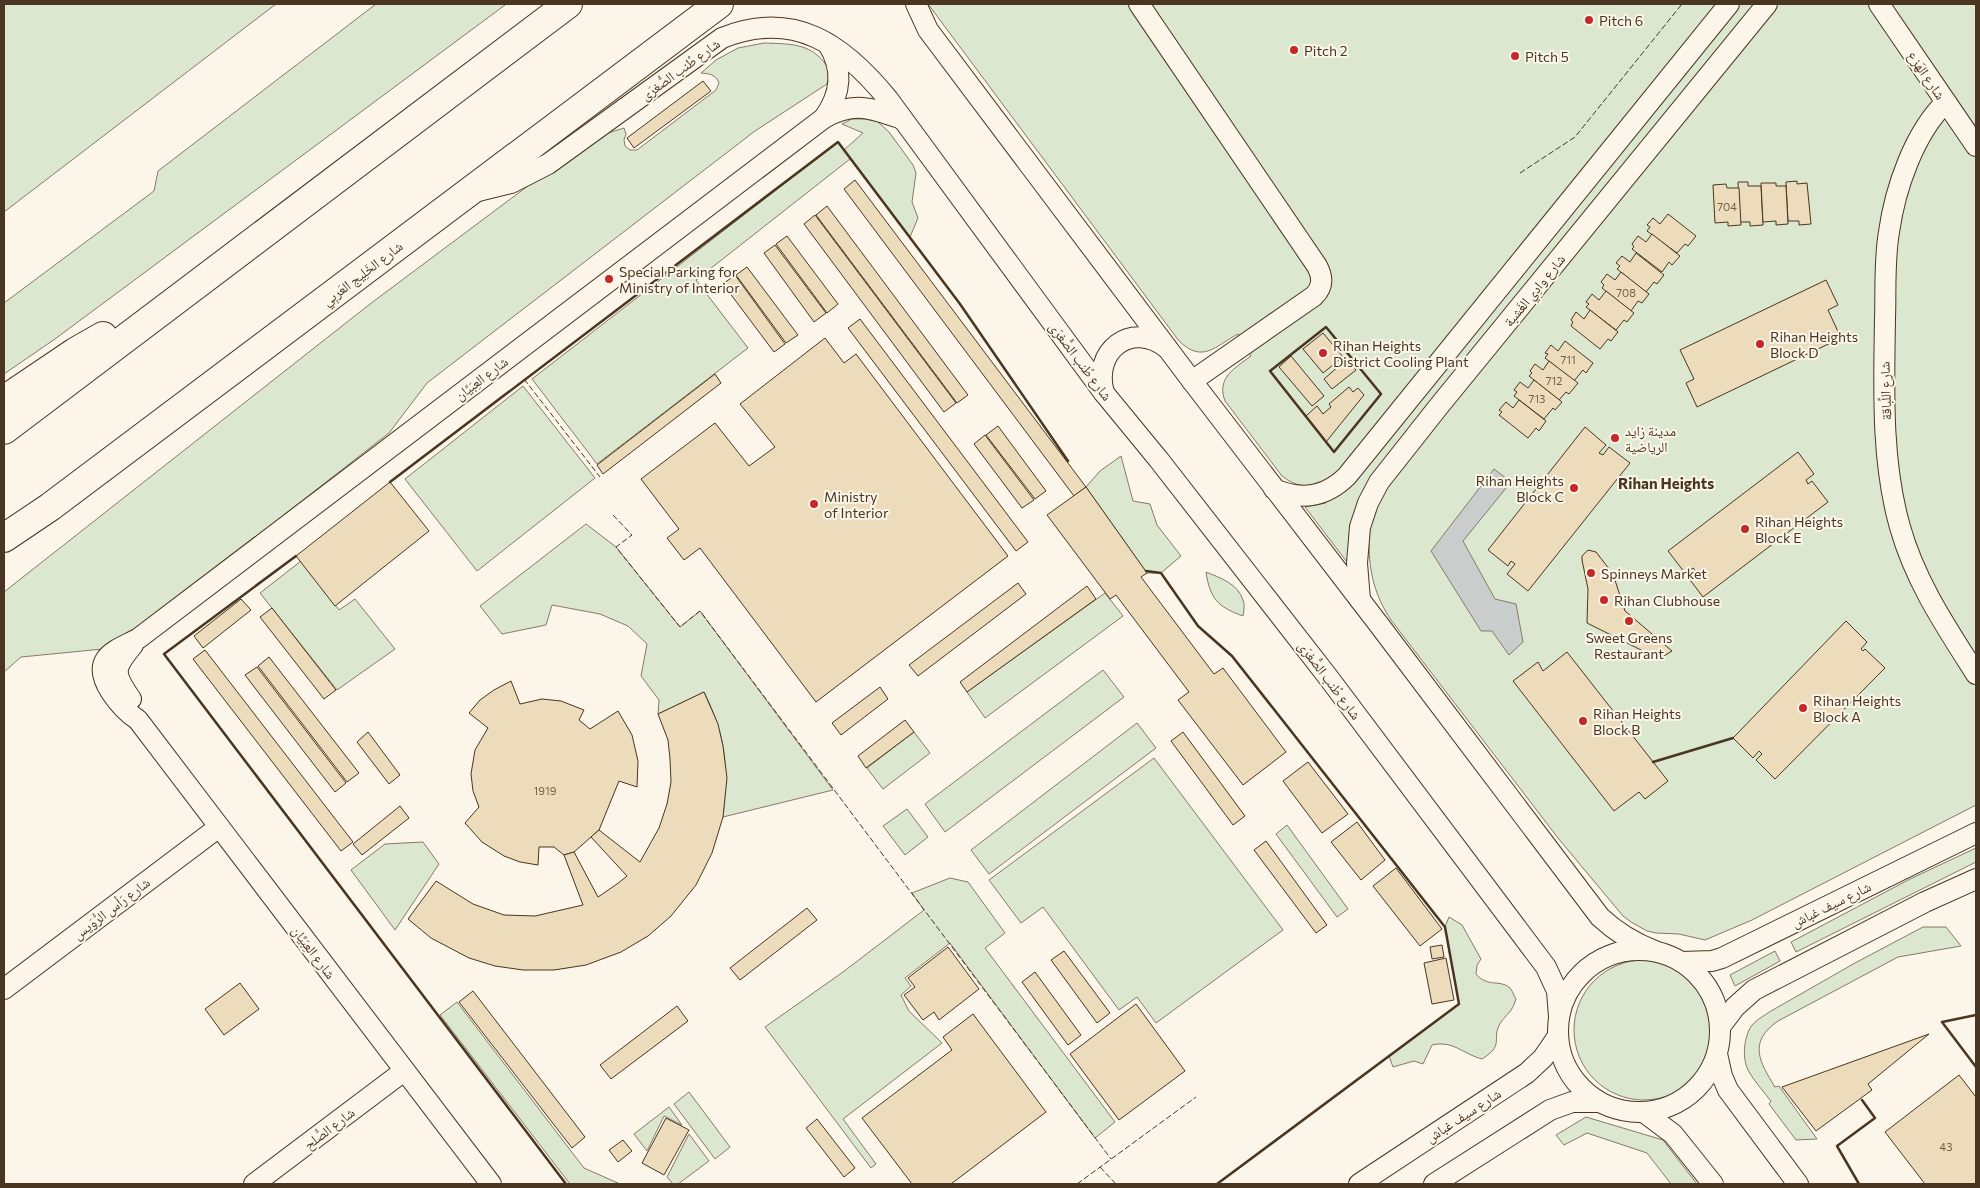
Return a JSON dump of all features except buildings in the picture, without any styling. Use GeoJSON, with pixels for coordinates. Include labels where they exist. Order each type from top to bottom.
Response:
{"type":"FeatureCollection","features":[{"type":"Feature","properties":{"kind":"highway"},"geometry":{"type":"LineString","coordinates":[[4,430],[568,4]]}},
{"type":"Feature","properties":{"kind":"highway","name":"شارع الخَلِيج العَربِي"},"geometry":{"type":"LineString","coordinates":[[4,538],[50,507],[718,4]]}},
{"type":"Feature","properties":{"kind":"highway"},"geometry":{"type":"LineString","coordinates":[[4,400],[96,339],[159,312]]}},
{"type":"Feature","properties":{"kind":"highway"},"geometry":{"type":"LineString","coordinates":[[4,555],[50,507]]}},
{"type":"Feature","properties":{"kind":"street"},"geometry":{"type":"LineString","coordinates":[[916,4],[928,30],[1192,381],[1600,917],[1631,941],[1682,962],[1692,970],[1709,990],[1720,1027],[1717,1054],[1722,1076],[1728,1090],[1798,1184]]}},
{"type":"Feature","properties":{"kind":"street"},"geometry":{"type":"LineString","coordinates":[[1139,4],[1317,266],[1322,278],[1318,291],[1314,296],[1192,381]]}},
{"type":"Feature","properties":{"kind":"street","name":"شارع وادِي الغَشبة"},"geometry":{"type":"LineString","coordinates":[[1274,489],[1295,496],[1316,495],[1338,485],[1347,476],[1730,4]]}},
{"type":"Feature","properties":{"kind":"street","name":"شارع وادِي الغَشبة"},"geometry":{"type":"LineString","coordinates":[[1360,600],[1357,563],[1360,527],[1368,503],[1379,482],[1767,4]]}},
{"type":"Feature","properties":{"kind":"street","name":"شارع الهَزع"},"geometry":{"type":"LineString","coordinates":[[1879,4],[1976,146]]}},
{"type":"Feature","properties":{"kind":"street","name":"شارع طُنب الصُّغرَى"},"geometry":{"type":"LineString","coordinates":[[470,192],[511,183],[542,168],[722,38],[748,29],[775,26],[802,31],[827,42],[866,74],[902,119],[1104,393],[1323,669],[1546,967],[1557,991],[1559,1027]]}},
{"type":"Feature","properties":{"kind":"street","name":"شارع العِبَيَّان"},"geometry":{"type":"LineString","coordinates":[[824,118],[837,94],[839,80],[834,54],[827,42]]}},
{"type":"Feature","properties":{"kind":"street","name":"شارع اللَّباقة"},"geometry":{"type":"LineString","coordinates":[[1946,102],[1931,118],[1919,139],[1901,182],[1888,233],[1884,393],[1889,470],[1895,507],[1904,540],[1916,571],[1932,603],[1976,674]]}},
{"type":"Feature","properties":{"kind":"street","name":"شارع العِبَيَّان"},"geometry":{"type":"LineString","coordinates":[[490,1184],[138,720],[133,702],[118,680],[117,673],[120,661],[139,638],[824,118],[845,109],[857,107],[880,110],[902,119]]}},
{"type":"Feature","properties":{"kind":"street"},"geometry":{"type":"LineString","coordinates":[[1104,393],[1101,371],[1104,360],[1118,344],[1128,339],[1150,338],[1168,349]]}},
{"type":"Feature","properties":{"kind":"street","name":"شارع رَأس الرُّوَيس"},"geometry":{"type":"LineString","coordinates":[[4,990],[219,827]]}},
{"type":"Feature","properties":{"kind":"street","name":"شارع سيف غباش"},"geometry":{"type":"LineString","coordinates":[[1682,962],[1712,961],[1722,958],[1976,833]]}},
{"type":"Feature","properties":{"kind":"street"},"geometry":{"type":"LineString","coordinates":[[1720,1027],[1735,1007],[1754,990],[1925,902],[1976,879]]}},
{"type":"Feature","properties":{"kind":"street"},"geometry":{"type":"LineString","coordinates":[[1655,952],[1627,951],[1600,960],[1578,978],[1569,990],[1559,1027],[1560,1050],[1570,1074],[1587,1094],[1598,1102],[1620,1111],[1645,1113],[1672,1106],[1696,1090],[1705,1079],[1717,1054]]}},
{"type":"Feature","properties":{"kind":"street","name":"شارع سيف غباش"},"geometry":{"type":"LineString","coordinates":[[1359,1184],[1527,1073],[1543,1058],[1559,1027]]}},
{"type":"Feature","properties":{"kind":"street","name":"شارع الصُّلح"},"geometry":{"type":"LineString","coordinates":[[254,1184],[404,1071]]}},
{"type":"Feature","properties":{"kind":"street"},"geometry":{"type":"LineString","coordinates":[[1434,1184],[1550,1110],[1572,1102],[1598,1102]]}},
{"type":"Feature","properties":{"kind":"street"},"geometry":{"type":"LineString","coordinates":[[1645,1113],[1661,1123],[1673,1134],[1714,1184]]}},
{"type":"Feature","properties":{"kind":"green space"},"geometry":{"type":"Polygon","coordinates":[[[4,4],[276,4],[4,212],[4,4]]]}},
{"type":"Feature","properties":{"kind":"green space"},"geometry":{"type":"Polygon","coordinates":[[[376,4],[505,5],[55,339],[4,374],[4,303],[154,191],[158,171],[376,4]]]}},
{"type":"Feature","properties":{"kind":"green space","name":"مدينة زايد الرياضية"},"geometry":{"type":"Polygon","coordinates":[[[928,4],[1976,4],[1976,805],[1752,920],[1705,940],[1679,934],[1647,931],[1623,916],[1558,838],[1391,620],[1385,611],[1374,584],[1369,544],[1349,539],[1350,566],[1305,507],[1326,503],[1320,483],[1300,485],[1282,476],[1225,401],[1223,386],[1225,380],[1233,369],[1251,356],[1238,334],[1216,348],[1202,352],[1187,348],[1179,341],[928,4]]]}},
{"type":"Feature","properties":{"kind":"green space"},"geometry":{"type":"Polygon","coordinates":[[[764,43],[793,45],[810,50],[824,62],[830,71],[827,84],[755,131],[427,383],[389,433],[113,648],[21,657],[4,672],[4,592],[370,304],[592,138],[624,128],[626,134],[625,146],[630,150],[637,150],[716,90],[719,83],[716,78],[710,74],[701,73],[716,60],[738,48],[764,43]]]}},
{"type":"Feature","properties":{"kind":"green space"},"geometry":{"type":"Polygon","coordinates":[[[852,119],[866,119],[878,122],[889,132],[913,165],[916,173],[912,202],[918,218],[910,237],[850,159],[696,280],[748,348],[597,464],[532,379],[838,142],[844,150],[863,133],[842,124],[852,119]]]}},
{"type":"Feature","properties":{"kind":"green space"},"geometry":{"type":"Polygon","coordinates":[[[523,386],[595,478],[477,571],[405,479],[523,386]]]}},
{"type":"Feature","properties":{"kind":"green space"},"geometry":{"type":"Polygon","coordinates":[[[1121,456],[1133,501],[1150,504],[1157,525],[1181,556],[1161,573],[1147,573],[1086,487],[1100,471],[1121,456]]]}},
{"type":"Feature","properties":{"kind":"green space"},"geometry":{"type":"Polygon","coordinates":[[[586,524],[616,547],[680,627],[700,611],[833,790],[723,817],[724,753],[717,724],[704,692],[658,714],[659,700],[641,676],[647,644],[628,626],[600,614],[552,605],[546,625],[502,634],[480,606],[586,524]]]}},
{"type":"Feature","properties":{"kind":"green space"},"geometry":{"type":"Polygon","coordinates":[[[301,561],[339,610],[355,599],[395,649],[337,690],[260,593],[301,561]]]}},
{"type":"Feature","properties":{"kind":"green space"},"geometry":{"type":"Polygon","coordinates":[[[1206,572],[1228,582],[1241,594],[1244,602],[1243,616],[1227,609],[1217,601],[1210,589],[1206,572]]]}},
{"type":"Feature","properties":{"kind":"green space"},"geometry":{"type":"Polygon","coordinates":[[[1105,593],[1123,616],[985,718],[967,692],[1105,593]]]}},
{"type":"Feature","properties":{"kind":"green space"},"geometry":{"type":"Polygon","coordinates":[[[1103,670],[1124,697],[945,832],[925,804],[1103,670]]]}},
{"type":"Feature","properties":{"kind":"green space"},"geometry":{"type":"Polygon","coordinates":[[[1137,723],[1156,748],[989,874],[971,850],[1137,723]]]}},
{"type":"Feature","properties":{"kind":"green space"},"geometry":{"type":"Polygon","coordinates":[[[914,732],[930,753],[883,789],[867,768],[914,732]]]}},
{"type":"Feature","properties":{"kind":"green space"},"geometry":{"type":"Polygon","coordinates":[[[1154,758],[1283,930],[1156,1023],[1137,997],[1119,1010],[1043,907],[1021,923],[989,880],[1154,758]]]}},
{"type":"Feature","properties":{"kind":"green space"},"geometry":{"type":"Polygon","coordinates":[[[907,809],[928,837],[905,855],[883,826],[907,809]]]}},
{"type":"Feature","properties":{"kind":"green space"},"geometry":{"type":"Polygon","coordinates":[[[1287,825],[1348,909],[1337,917],[1276,834],[1287,825]]]}},
{"type":"Feature","properties":{"kind":"green space"},"geometry":{"type":"Polygon","coordinates":[[[423,842],[439,864],[395,930],[351,870],[385,844],[423,842]]]}},
{"type":"Feature","properties":{"kind":"green space"},"geometry":{"type":"Polygon","coordinates":[[[1976,848],[1976,862],[1796,952],[1791,942],[1910,879],[1976,848]]]}},
{"type":"Feature","properties":{"kind":"green space"},"geometry":{"type":"Polygon","coordinates":[[[950,878],[968,882],[1005,933],[985,948],[1115,1122],[1095,1138],[950,943],[905,978],[911,986],[901,995],[909,1011],[942,1043],[843,1119],[876,1164],[871,1168],[765,1027],[843,972],[924,910],[912,893],[950,878]]]}},
{"type":"Feature","properties":{"kind":"green space"},"geometry":{"type":"Polygon","coordinates":[[[1449,917],[1462,925],[1481,959],[1477,965],[1476,974],[1485,981],[1506,985],[1510,988],[1516,999],[1511,1010],[1498,1028],[1494,1049],[1482,1059],[1452,1046],[1439,1044],[1432,1045],[1423,1064],[1414,1061],[1393,1067],[1389,1056],[1459,1004],[1445,927],[1449,917]]]}},
{"type":"Feature","properties":{"kind":"green space"},"geometry":{"type":"Polygon","coordinates":[[[1923,927],[1946,927],[1961,946],[1898,957],[1778,1021],[1763,1037],[1759,1052],[1764,1069],[1775,1087],[1779,1086],[1817,1139],[1796,1140],[1769,1104],[1771,1101],[1748,1070],[1744,1049],[1750,1028],[1757,1020],[1771,1011],[1923,927]]]}},
{"type":"Feature","properties":{"kind":"green space"},"geometry":{"type":"Polygon","coordinates":[[[1775,951],[1780,961],[1735,986],[1730,975],[1775,951]]]}},
{"type":"Feature","properties":{"kind":"green space"},"geometry":{"type":"Polygon","coordinates":[[[1644,960],[1671,966],[1683,972],[1693,981],[1702,991],[1708,1003],[1714,1030],[1708,1057],[1702,1069],[1693,1079],[1683,1088],[1671,1094],[1644,1100],[1617,1094],[1605,1088],[1595,1079],[1586,1069],[1580,1057],[1574,1030],[1580,1003],[1586,991],[1595,981],[1605,972],[1617,966],[1644,960]]]}},
{"type":"Feature","properties":{"kind":"green space"},"geometry":{"type":"Polygon","coordinates":[[[457,1002],[584,1168],[620,1184],[570,1184],[440,1015],[457,1002]]]}},
{"type":"Feature","properties":{"kind":"green space"},"geometry":{"type":"Polygon","coordinates":[[[689,1092],[730,1147],[715,1159],[674,1104],[689,1092]]]}},
{"type":"Feature","properties":{"kind":"green space"},"geometry":{"type":"Polygon","coordinates":[[[669,1107],[682,1125],[664,1116],[647,1151],[634,1134],[669,1107]]]}},
{"type":"Feature","properties":{"kind":"green space"},"geometry":{"type":"Polygon","coordinates":[[[1586,1117],[1663,1140],[1697,1184],[1671,1184],[1647,1153],[1587,1133],[1564,1145],[1556,1135],[1586,1117]]]}},
{"type":"Feature","properties":{"kind":"green space"},"geometry":{"type":"Polygon","coordinates":[[[689,1134],[709,1161],[678,1184],[673,1184],[667,1177],[689,1134]]]}},
{"type":"Feature","properties":{"kind":"shaded area"},"geometry":{"type":"Polygon","coordinates":[[[1494,469],[1511,482],[1463,541],[1495,599],[1516,604],[1523,642],[1509,655],[1492,631],[1481,631],[1431,551],[1494,469]]]}},
{"type":"Feature","properties":{"kind":"fence"},"geometry":{"type":"LineString","coordinates":[[1520,173],[1575,137],[1682,4]]}},
{"type":"Feature","properties":{"kind":"fence"},"geometry":{"type":"LineString","coordinates":[[524,379],[600,477]]}},
{"type":"Feature","properties":{"kind":"fence"},"geometry":{"type":"LineString","coordinates":[[613,515],[632,535],[616,547],[680,627],[700,611],[1111,1159]]}},
{"type":"Feature","properties":{"kind":"fence"},"geometry":{"type":"LineString","coordinates":[[1077,1184],[1196,1097]]}},
{"type":"Feature","properties":{"kind":"fence"},"geometry":{"type":"LineString","coordinates":[[1100,1167],[1116,1184]]}},
{"type":"Feature","properties":{"kind":"wall"},"geometry":{"type":"LineString","coordinates":[[390,482],[838,142],[960,304],[1068,461]]}},
{"type":"Feature","properties":{"kind":"wall"},"geometry":{"type":"LineString","coordinates":[[1326,327],[1381,394],[1334,452],[1270,371],[1326,327]]}},
{"type":"Feature","properties":{"kind":"wall"},"geometry":{"type":"LineString","coordinates":[[296,556],[164,654],[566,1184]]}},
{"type":"Feature","properties":{"kind":"wall"},"geometry":{"type":"LineString","coordinates":[[1146,571],[1161,573],[1198,626],[1232,656],[1445,927],[1459,1004],[1217,1184]]}},
{"type":"Feature","properties":{"kind":"wall"},"geometry":{"type":"LineString","coordinates":[[1653,762],[1733,738]]}},
{"type":"Feature","properties":{"kind":"wall"},"geometry":{"type":"LineString","coordinates":[[1976,1015],[1942,1022],[1976,1067]]}},
{"type":"Feature","properties":{"kind":"wall"},"geometry":{"type":"LineString","coordinates":[[1859,1184],[1837,1146],[1875,1118],[1862,1100]]}},
{"type":"Feature","properties":{"kind":"place","name":"Pitch 6"},"geometry":{"type":"Point","coordinates":[1589,20]}},
{"type":"Feature","properties":{"kind":"place","name":"Pitch 2"},"geometry":{"type":"Point","coordinates":[1294,50]}},
{"type":"Feature","properties":{"kind":"place","name":"Pitch 5"},"geometry":{"type":"Point","coordinates":[1515,56]}},
{"type":"Feature","properties":{"kind":"place","name":"Special Parking for Ministry of Interior"},"geometry":{"type":"Point","coordinates":[609,279]}},
{"type":"Feature","properties":{"kind":"place","name":"Rihan Heights Block D"},"geometry":{"type":"Point","coordinates":[1760,344]}},
{"type":"Feature","properties":{"kind":"place","name":"Rihan Heights District Cooling Plant"},"geometry":{"type":"Point","coordinates":[1323,353]}},
{"type":"Feature","properties":{"kind":"place","name":"مدينة زايد الرياضية"},"geometry":{"type":"Point","coordinates":[1615,438]}},
{"type":"Feature","properties":{"kind":"place","name":"Rihan Heights Block C"},"geometry":{"type":"Point","coordinates":[1574,488]}},
{"type":"Feature","properties":{"kind":"place","name":"Ministry of Interior"},"geometry":{"type":"Point","coordinates":[814,504]}},
{"type":"Feature","properties":{"kind":"place","name":"Rihan Heights Block E"},"geometry":{"type":"Point","coordinates":[1745,529]}},
{"type":"Feature","properties":{"kind":"place","name":"Spinneys Market"},"geometry":{"type":"Point","coordinates":[1591,573]}},
{"type":"Feature","properties":{"kind":"place","name":"Rihan Clubhouse"},"geometry":{"type":"Point","coordinates":[1604,600]}},
{"type":"Feature","properties":{"kind":"place","name":"Sweet Greens Restaurant"},"geometry":{"type":"Point","coordinates":[1629,621]}},
{"type":"Feature","properties":{"kind":"place","name":"Rihan Heights Block A"},"geometry":{"type":"Point","coordinates":[1803,708]}},
{"type":"Feature","properties":{"kind":"place","name":"Rihan Heights Block B"},"geometry":{"type":"Point","coordinates":[1583,721]}},
{"type":"Feature","properties":{"kind":"district","name":"Rihan Heights"},"geometry":{"type":"Point","coordinates":[1666,483]}}]}
